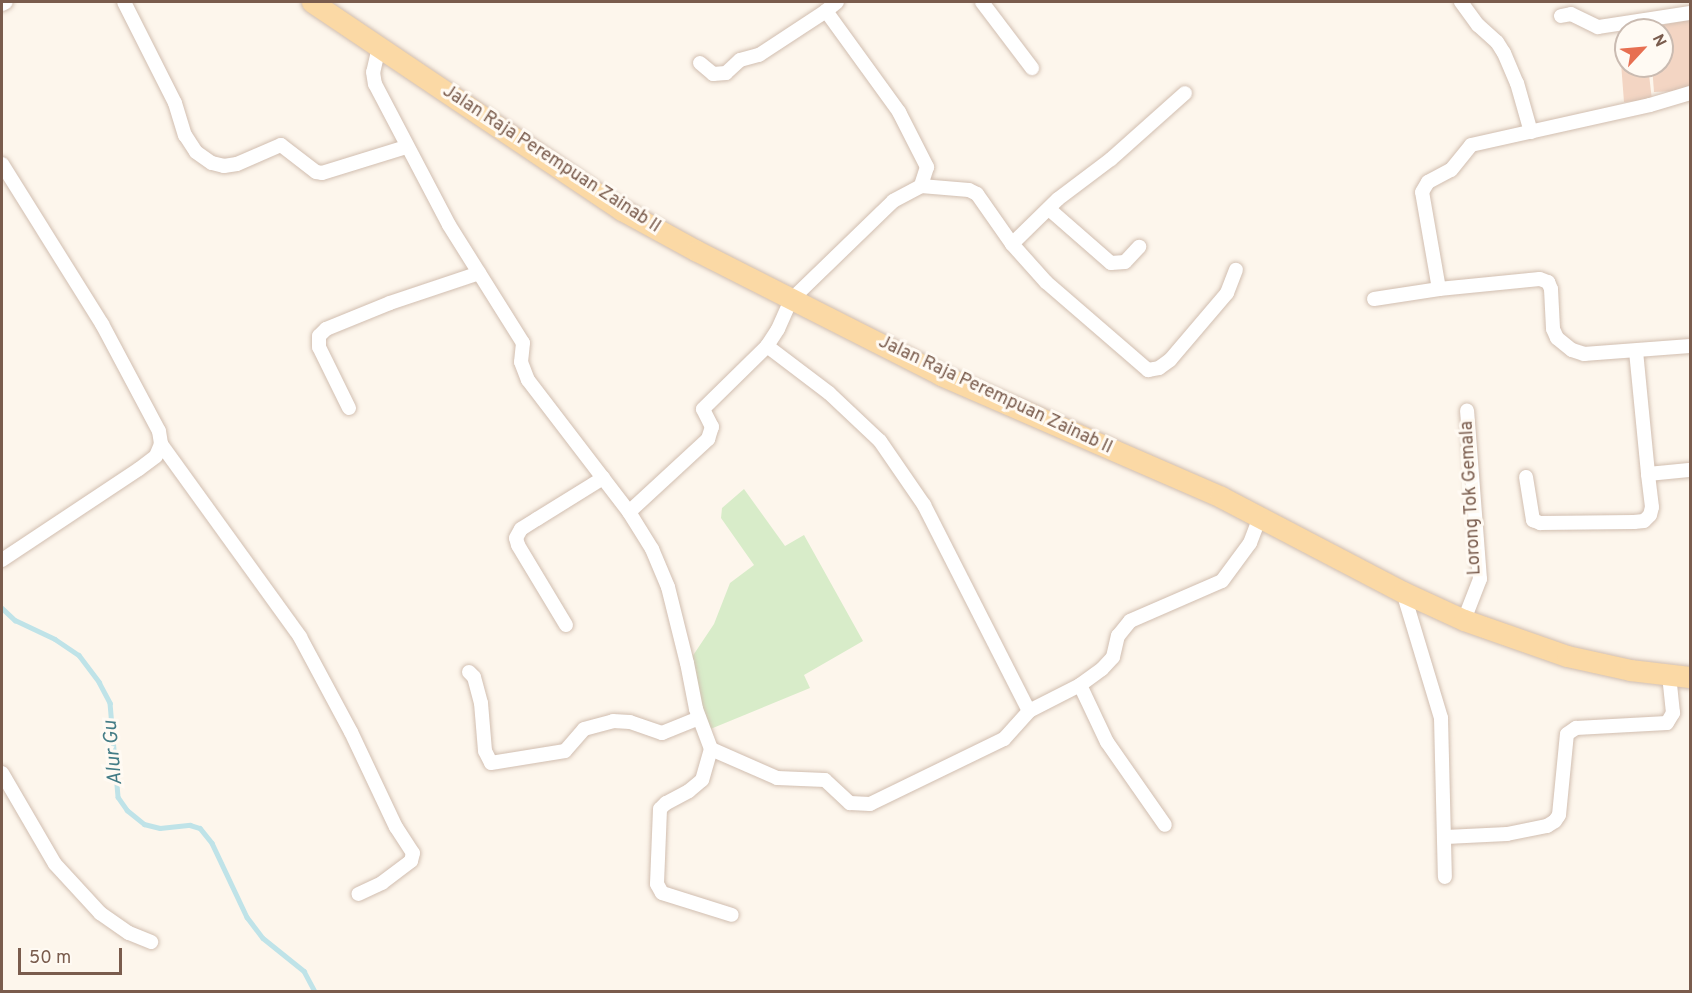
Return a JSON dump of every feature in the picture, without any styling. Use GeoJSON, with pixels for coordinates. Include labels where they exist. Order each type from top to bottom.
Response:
{"type":"FeatureCollection","features":[{"type":"Feature","properties":{"kind":"main road","name":"Jalan Raja Perempuan Zainab II"},"geometry":{"type":"LineString","coordinates":[[312,2],[622,210],[697,251],[941,375],[1210,492],[1403,592],[1464,620],[1567,656],[1690,677]]}},
{"type":"Feature","properties":{"kind":"street"},"geometry":{"type":"LineString","coordinates":[[2,4],[6,2]]}},
{"type":"Feature","properties":{"kind":"street"},"geometry":{"type":"LineString","coordinates":[[124,2],[175,103],[185,135],[196,153],[212,163],[224,166],[237,164],[281,145],[316,172],[322,173],[406,147]]}},
{"type":"Feature","properties":{"kind":"street"},"geometry":{"type":"LineString","coordinates":[[982,2],[1032,68]]}},
{"type":"Feature","properties":{"kind":"street"},"geometry":{"type":"LineString","coordinates":[[1461,2],[1478,26],[1497,42],[1504,53],[1517,82],[1531,132]]}},
{"type":"Feature","properties":{"kind":"street"},"geometry":{"type":"LineString","coordinates":[[1680,2],[1690,13]]}},
{"type":"Feature","properties":{"kind":"street"},"geometry":{"type":"LineString","coordinates":[[700,63],[713,74],[726,73],[740,60],[759,55],[831,6],[898,112],[927,167],[921,186]]}},
{"type":"Feature","properties":{"kind":"street"},"geometry":{"type":"LineString","coordinates":[[1561,16],[1571,14],[1598,27],[1656,16],[1690,13]]}},
{"type":"Feature","properties":{"kind":"street"},"geometry":{"type":"LineString","coordinates":[[379,47],[373,72],[375,84],[406,147],[479,273],[523,343],[521,362],[528,380],[629,512],[652,549],[668,587],[699,718],[711,749],[702,780],[660,809],[657,884],[662,893],[732,915]]}},
{"type":"Feature","properties":{"kind":"street"},"geometry":{"type":"LineString","coordinates":[[1012,244],[1185,93]]}},
{"type":"Feature","properties":{"kind":"street"},"geometry":{"type":"LineString","coordinates":[[1438,289],[1422,192],[1424,186],[1451,170],[1471,145],[1690,93]]}},
{"type":"Feature","properties":{"kind":"street"},"geometry":{"type":"LineString","coordinates":[[2,164],[102,324],[159,431],[161,444],[300,637],[351,732],[396,827],[413,853],[411,861],[381,883],[358,894]]}},
{"type":"Feature","properties":{"kind":"street"},"geometry":{"type":"LineString","coordinates":[[629,512],[708,439],[712,427],[703,409],[767,346],[778,329],[792,298],[893,201],[921,186],[969,190],[976,194],[1012,244],[1046,282],[1148,370],[1159,368],[1170,360],[1227,293],[1236,270]]}},
{"type":"Feature","properties":{"kind":"street"},"geometry":{"type":"LineString","coordinates":[[1049,210],[1111,263],[1125,262],[1139,247]]}},
{"type":"Feature","properties":{"kind":"street"},"geometry":{"type":"LineString","coordinates":[[349,408],[319,347],[319,336],[326,329],[390,303],[479,273]]}},
{"type":"Feature","properties":{"kind":"street"},"geometry":{"type":"LineString","coordinates":[[1374,299],[1438,289],[1544,280],[1551,288],[1553,330],[1563,344],[1584,354],[1690,346]]}},
{"type":"Feature","properties":{"kind":"street"},"geometry":{"type":"LineString","coordinates":[[767,346],[830,393],[880,441],[924,505],[1029,711]]}},
{"type":"Feature","properties":{"kind":"street"},"geometry":{"type":"LineString","coordinates":[[1526,477],[1533,520],[1540,523],[1634,522],[1644,520],[1650,515],[1652,507],[1636,351]]}},
{"type":"Feature","properties":{"kind":"street","name":"Lorong Tok Gemala"},"geometry":{"type":"LineString","coordinates":[[1464,620],[1480,579],[1467,410]]}},
{"type":"Feature","properties":{"kind":"street"},"geometry":{"type":"LineString","coordinates":[[2,560],[139,469],[156,456],[161,444]]}},
{"type":"Feature","properties":{"kind":"street"},"geometry":{"type":"LineString","coordinates":[[1648,474],[1689,470]]}},
{"type":"Feature","properties":{"kind":"street"},"geometry":{"type":"LineString","coordinates":[[566,625],[516,538],[521,529],[603,478]]}},
{"type":"Feature","properties":{"kind":"street"},"geometry":{"type":"LineString","coordinates":[[711,749],[777,778],[825,780],[850,803],[870,804],[1004,739],[1029,711],[1080,686],[1109,663],[1118,636],[1130,621],[1222,581],[1250,543],[1260,517]]}},
{"type":"Feature","properties":{"kind":"street"},"geometry":{"type":"LineString","coordinates":[[1403,592],[1441,718],[1446,841],[1445,877]]}},
{"type":"Feature","properties":{"kind":"street"},"geometry":{"type":"LineString","coordinates":[[469,672],[474,677],[481,703],[485,751],[491,763],[565,751],[584,729],[613,721],[630,722],[662,733],[699,718]]}},
{"type":"Feature","properties":{"kind":"street"},"geometry":{"type":"LineString","coordinates":[[1446,841],[1507,834],[1548,826],[1555,821],[1559,815],[1567,734],[1576,728],[1667,723],[1673,713],[1669,675]]}},
{"type":"Feature","properties":{"kind":"street"},"geometry":{"type":"LineString","coordinates":[[1080,686],[1107,742],[1165,825]]}},
{"type":"Feature","properties":{"kind":"street"},"geometry":{"type":"LineString","coordinates":[[2,773],[55,864],[100,912],[129,933],[151,942]]}},
{"type":"Feature","properties":{"kind":"green space"},"geometry":{"type":"Polygon","coordinates":[[[744,489],[785,546],[804,535],[863,641],[804,675],[810,688],[708,730],[690,660],[714,624],[730,583],[754,565],[721,518],[722,508],[744,489]]]}},
{"type":"Feature","properties":{"kind":"building"},"geometry":{"type":"Polygon","coordinates":[[[1690,20],[1690,85],[1678,91],[1654,92],[1653,78],[1674,78],[1674,23],[1690,20]]]}},
{"type":"Feature","properties":{"kind":"building"},"geometry":{"type":"Polygon","coordinates":[[[1622,78],[1649,78],[1652,100],[1624,102],[1622,78]]]}},
{"type":"Feature","properties":{"kind":"waterway","name":"Alur Gu"},"geometry":{"type":"LineString","coordinates":[[2,608],[15,620],[55,639],[79,655],[99,682],[110,703],[118,797],[127,810],[144,824],[160,828],[190,825],[200,828],[212,843],[247,917],[263,938],[304,971],[315,992]]}}]}
